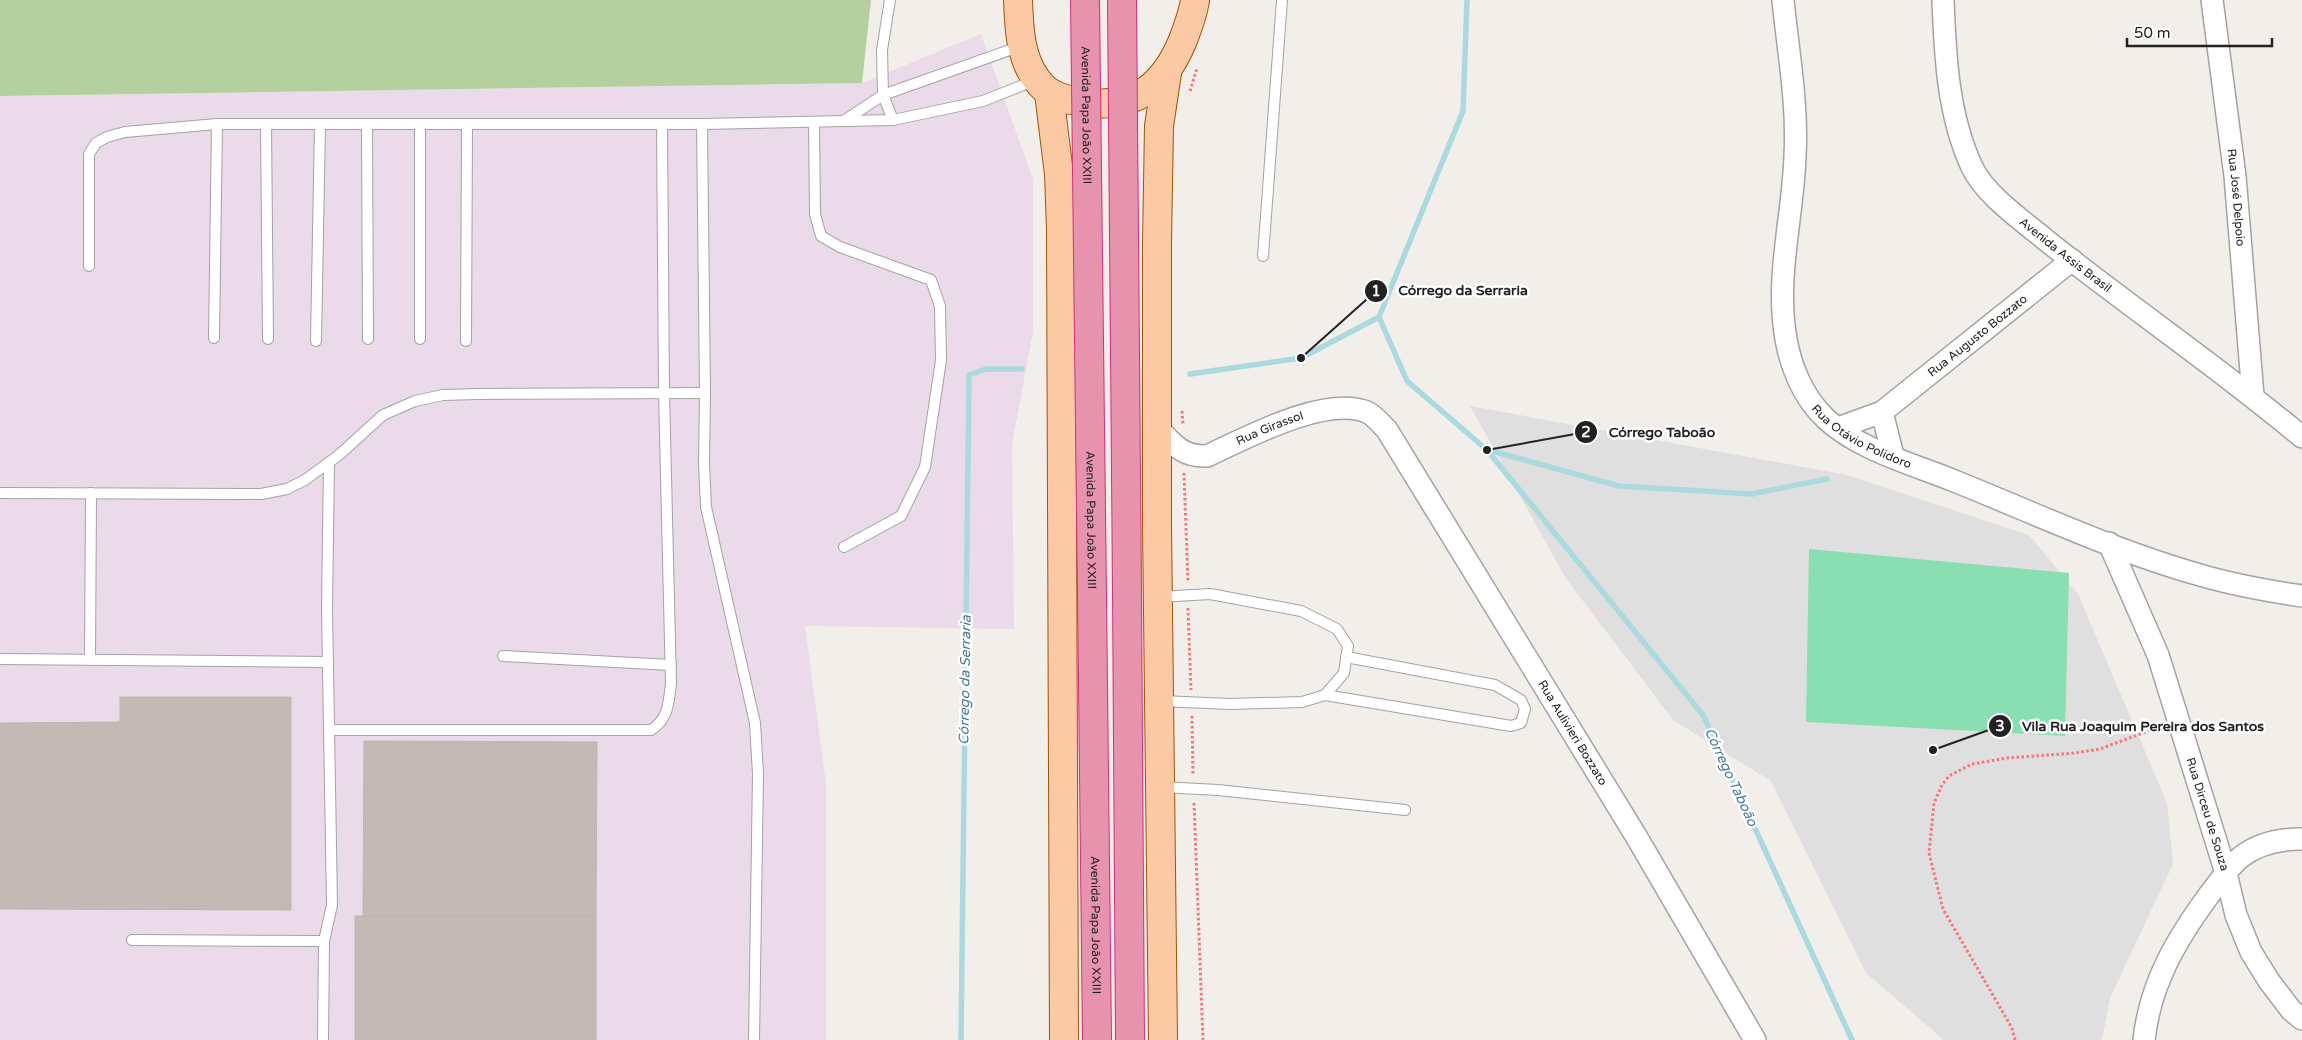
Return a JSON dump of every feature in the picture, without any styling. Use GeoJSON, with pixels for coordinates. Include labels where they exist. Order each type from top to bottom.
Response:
{"type":"FeatureCollection","features":[{"type":"Feature","properties":{"kind":"highway","name":"Avenida Papa João XXIII"},"geometry":{"type":"LineString","coordinates":[[1086,0],[1097,1040]]}},
{"type":"Feature","properties":{"kind":"highway"},"geometry":{"type":"LineString","coordinates":[[1122,0],[1130,1040]]}},
{"type":"Feature","properties":{"kind":"main road"},"geometry":{"type":"LineString","coordinates":[[1018,0],[1022,46],[1026,61],[1043,87],[1059,174],[1061,229],[1064,1040]]}},
{"type":"Feature","properties":{"kind":"main road"},"geometry":{"type":"LineString","coordinates":[[1163,1040],[1157,427],[1158,156],[1159,126],[1167,73],[1188,28],[1195,0]]}},
{"type":"Feature","properties":{"kind":"main road"},"geometry":{"type":"LineString","coordinates":[[1043,87],[1068,100],[1098,105],[1128,100],[1149,90],[1167,73]]}},
{"type":"Feature","properties":{"kind":"street","name":"Rua Otávio Polidoro"},"geometry":{"type":"LineString","coordinates":[[1782,0],[1794,108],[1796,153],[1793,193],[1782,277],[1786,340],[1794,369],[1805,394],[1825,418],[1864,444],[2109,543],[2199,575],[2258,589],[2302,596]]}},
{"type":"Feature","properties":{"kind":"street","name":"Avenida Assis Brasil"},"geometry":{"type":"LineString","coordinates":[[1943,0],[1944,53],[1955,114],[1972,168],[1990,191],[2072,260],[2253,396],[2302,437]]}},
{"type":"Feature","properties":{"kind":"street","name":"Rua José Delpoio"},"geometry":{"type":"LineString","coordinates":[[2212,0],[2235,176],[2253,396]]}},
{"type":"Feature","properties":{"kind":"street","name":"Rua Augusto Bozzato"},"geometry":{"type":"LineString","coordinates":[[1838,428],[1882,412],[2072,260]]}},
{"type":"Feature","properties":{"kind":"street","name":"Rua Girassol"},"geometry":{"type":"LineString","coordinates":[[1184,453],[1194,456],[1207,456],[1287,420],[1314,412],[1341,408],[1368,412],[1388,430]]}},
{"type":"Feature","properties":{"kind":"street"},"geometry":{"type":"LineString","coordinates":[[1882,412],[1893,456]]}},
{"type":"Feature","properties":{"kind":"street"},"geometry":{"type":"LineString","coordinates":[[1157,427],[1184,453]]}},
{"type":"Feature","properties":{"kind":"street","name":"Rua Aulivieri Bozzato"},"geometry":{"type":"LineString","coordinates":[[1388,430],[1636,836],[1755,1040]]}},
{"type":"Feature","properties":{"kind":"street","name":"Rua Dirceu de Souza"},"geometry":{"type":"LineString","coordinates":[[2109,543],[2158,654],[2226,873],[2236,915],[2251,952],[2269,981],[2292,1010],[2302,1019]]}},
{"type":"Feature","properties":{"kind":"street"},"geometry":{"type":"LineString","coordinates":[[2144,1040],[2151,1000],[2161,972],[2184,930],[2226,873],[2240,857],[2261,845],[2286,839],[2302,839]]}},
{"type":"Feature","properties":{"kind":"lane"},"geometry":{"type":"LineString","coordinates":[[890,0],[882,50],[883,95],[893,120]]}},
{"type":"Feature","properties":{"kind":"lane"},"geometry":{"type":"LineString","coordinates":[[1263,256],[1282,0]]}},
{"type":"Feature","properties":{"kind":"lane"},"geometry":{"type":"LineString","coordinates":[[846,120],[883,95],[1022,46]]}},
{"type":"Feature","properties":{"kind":"lane"},"geometry":{"type":"LineString","coordinates":[[89,266],[89,154],[96,144],[107,137],[125,132],[217,124],[702,124],[893,120],[1043,87]]}},
{"type":"Feature","properties":{"kind":"lane"},"geometry":{"type":"LineString","coordinates":[[814,122],[815,214],[821,236],[840,247],[931,280],[940,306],[941,360],[925,468],[901,516],[844,546]]}},
{"type":"Feature","properties":{"kind":"lane"},"geometry":{"type":"LineString","coordinates":[[214,338],[217,124]]}},
{"type":"Feature","properties":{"kind":"lane"},"geometry":{"type":"LineString","coordinates":[[266,124],[268,339]]}},
{"type":"Feature","properties":{"kind":"lane"},"geometry":{"type":"LineString","coordinates":[[316,340],[320,124]]}},
{"type":"Feature","properties":{"kind":"lane"},"geometry":{"type":"LineString","coordinates":[[367,124],[368,339]]}},
{"type":"Feature","properties":{"kind":"lane"},"geometry":{"type":"LineString","coordinates":[[420,124],[420,339]]}},
{"type":"Feature","properties":{"kind":"lane"},"geometry":{"type":"LineString","coordinates":[[466,341],[467,124]]}},
{"type":"Feature","properties":{"kind":"lane"},"geometry":{"type":"LineString","coordinates":[[330,730],[651,730],[660,725],[665,716],[671,684],[664,393],[662,124]]}},
{"type":"Feature","properties":{"kind":"lane"},"geometry":{"type":"LineString","coordinates":[[702,124],[706,393],[704,464],[706,507],[755,723],[758,774],[754,1040]]}},
{"type":"Feature","properties":{"kind":"lane"},"geometry":{"type":"LineString","coordinates":[[0,492],[261,494],[287,489],[305,480],[329,462],[383,415],[415,401],[444,396],[476,394],[706,393]]}},
{"type":"Feature","properties":{"kind":"lane"},"geometry":{"type":"LineString","coordinates":[[323,1040],[324,941],[332,905],[328,662],[329,462]]}},
{"type":"Feature","properties":{"kind":"lane"},"geometry":{"type":"LineString","coordinates":[[90,660],[91,492]]}},
{"type":"Feature","properties":{"kind":"lane"},"geometry":{"type":"LineString","coordinates":[[1158,597],[1210,594],[1301,610],[1336,629],[1348,646],[1344,673],[1325,695]]}},
{"type":"Feature","properties":{"kind":"lane"},"geometry":{"type":"LineString","coordinates":[[503,656],[670,665]]}},
{"type":"Feature","properties":{"kind":"lane"},"geometry":{"type":"LineString","coordinates":[[1160,701],[1302,702],[1325,695],[1511,726],[1521,723],[1525,709],[1521,700],[1508,690],[1495,685],[1346,657]]}},
{"type":"Feature","properties":{"kind":"lane"},"geometry":{"type":"LineString","coordinates":[[0,659],[328,662]]}},
{"type":"Feature","properties":{"kind":"lane"},"geometry":{"type":"LineString","coordinates":[[1161,787],[1405,810]]}},
{"type":"Feature","properties":{"kind":"lane"},"geometry":{"type":"LineString","coordinates":[[132,940],[324,941]]}},
{"type":"Feature","properties":{"kind":"path"},"geometry":{"type":"LineString","coordinates":[[1188,97],[1198,64]]}},
{"type":"Feature","properties":{"kind":"path"},"geometry":{"type":"LineString","coordinates":[[1182,406],[1203,1040]]}},
{"type":"Feature","properties":{"kind":"path"},"geometry":{"type":"LineString","coordinates":[[2015,1040],[2012,1028],[1943,909],[1930,853],[1934,803],[1942,785],[1949,776],[1972,764],[2007,758],[2075,753],[2100,749],[2179,720]]}},
{"type":"Feature","properties":{"kind":"shaded area"},"geometry":{"type":"Polygon","coordinates":[[[981,34],[1033,179],[1033,332],[1012,445],[1014,629],[805,626],[826,784],[826,1040],[0,1040],[0,96],[862,83],[981,34]]]}},
{"type":"Feature","properties":{"kind":"shaded area"},"geometry":{"type":"Polygon","coordinates":[[[1470,406],[1847,475],[2029,535],[2078,594],[2167,803],[2173,864],[2110,998],[2102,1040],[1944,1040],[1866,973],[1771,781],[1673,720],[1565,577],[1470,406]]]}},
{"type":"Feature","properties":{"kind":"green space"},"geometry":{"type":"Polygon","coordinates":[[[0,0],[871,0],[862,83],[0,96],[0,0]]]}},
{"type":"Feature","properties":{"kind":"green space"},"geometry":{"type":"Polygon","coordinates":[[[1809,549],[2069,573],[2065,736],[1806,722],[1809,549]]]}},
{"type":"Feature","properties":{"kind":"building"},"geometry":{"type":"Polygon","coordinates":[[[120,697],[291,697],[291,910],[0,909],[0,723],[120,722],[120,697]]]}},
{"type":"Feature","properties":{"kind":"building"},"geometry":{"type":"Polygon","coordinates":[[[364,741],[597,742],[596,916],[363,916],[364,741]]]}},
{"type":"Feature","properties":{"kind":"building"},"geometry":{"type":"Polygon","coordinates":[[[355,916],[596,916],[596,1040],[355,1040],[355,916]]]}},
{"type":"Feature","properties":{"kind":"waterway","name":"Córrego Taboão"},"geometry":{"type":"LineString","coordinates":[[1467,0],[1463,111],[1379,317],[1407,381],[1487,450],[1703,715],[1852,1040]]}},
{"type":"Feature","properties":{"kind":"waterway","name":"Córrego da Serraria"},"geometry":{"type":"LineString","coordinates":[[1190,374],[1301,358],[1379,317]]}},
{"type":"Feature","properties":{"kind":"waterway","name":"Córrego da Serraria"},"geometry":{"type":"LineString","coordinates":[[961,1040],[969,375],[986,369],[1022,369]]}},
{"type":"Feature","properties":{"kind":"waterway"},"geometry":{"type":"LineString","coordinates":[[1488,450],[1619,486],[1752,494],[1827,479]]}},
{"type":"Feature","properties":{"kind":"place","name":"Córrego da Serraria"},"geometry":{"type":"Point","coordinates":[1301,358]}},
{"type":"Feature","properties":{"kind":"place","name":"Córrego Taboão"},"geometry":{"type":"Point","coordinates":[1487,450]}},
{"type":"Feature","properties":{"kind":"place","name":"Vila Rua Joaquim Pereira dos Santos"},"geometry":{"type":"Point","coordinates":[1933,750]}}]}
